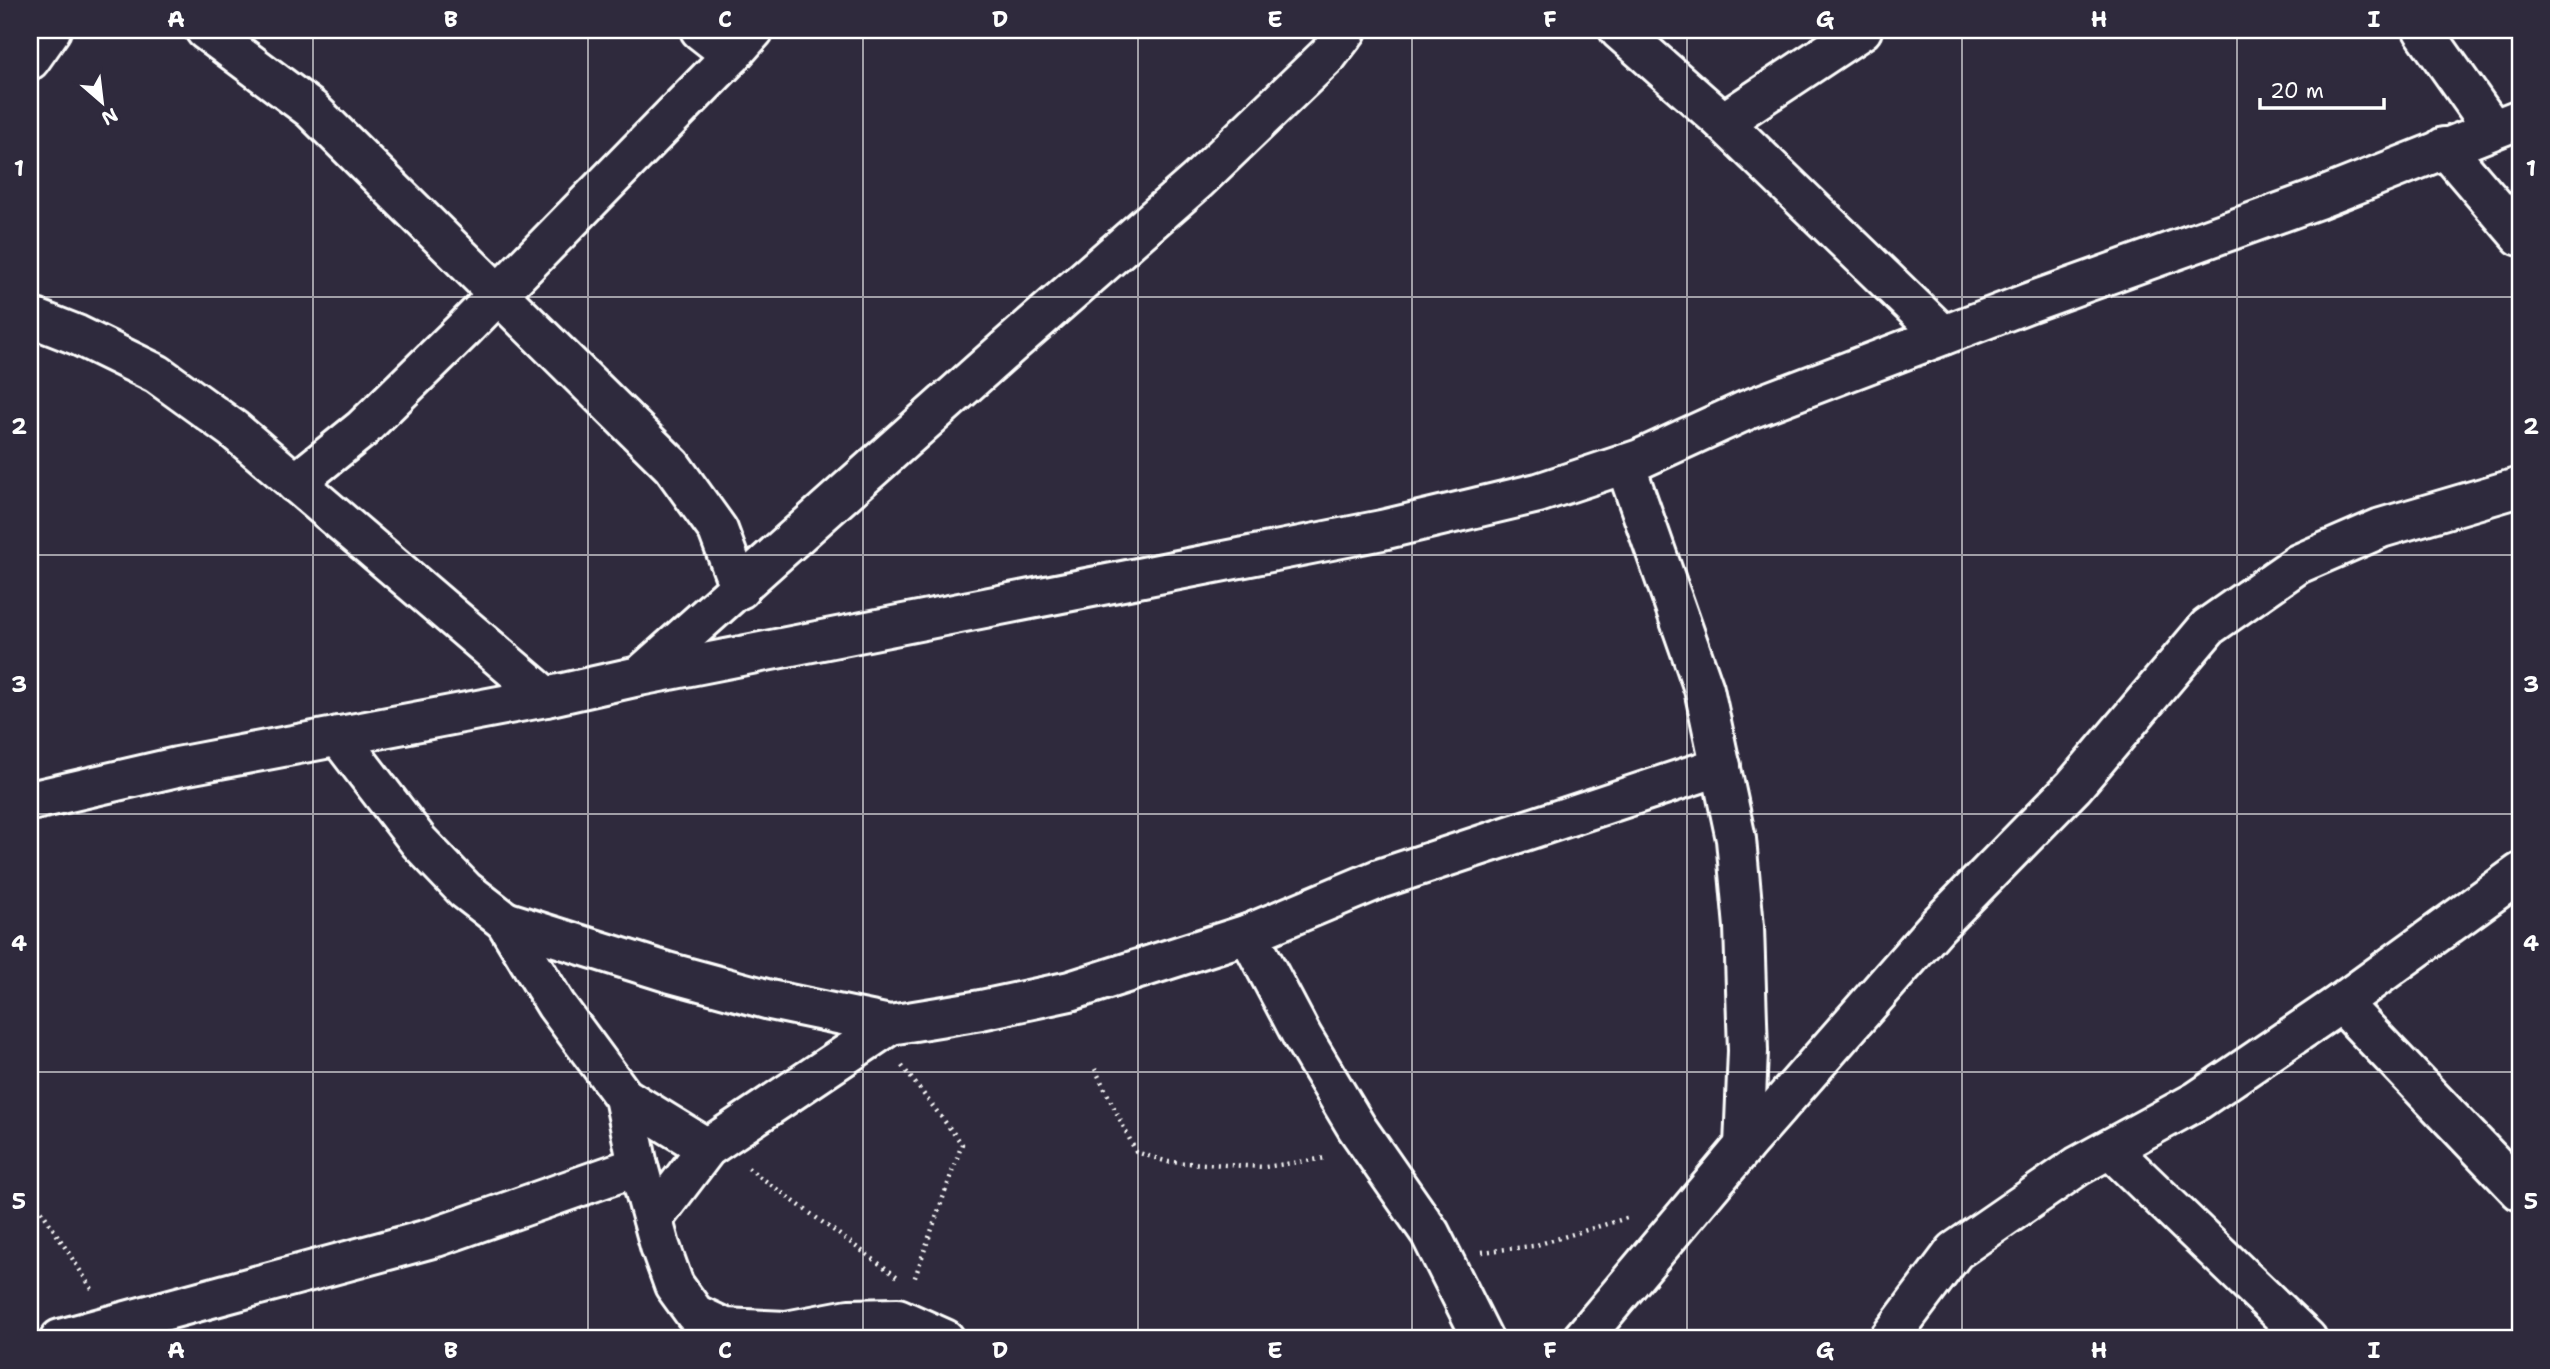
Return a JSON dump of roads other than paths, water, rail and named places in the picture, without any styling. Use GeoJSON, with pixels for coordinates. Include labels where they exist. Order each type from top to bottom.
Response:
{"type":"FeatureCollection","features":[{"type":"Feature","properties":{"kind":"street"},"geometry":{"type":"LineString","coordinates":[[30,60],[51,30]]}},
{"type":"Feature","properties":{"kind":"street"},"geometry":{"type":"LineString","coordinates":[[205,30],[311,109],[672,466],[718,530],[740,589]]}},
{"type":"Feature","properties":{"kind":"street"},"geometry":{"type":"LineString","coordinates":[[295,483],[362,429],[498,295],[743,42],[700,30]]}},
{"type":"Feature","properties":{"kind":"street"},"geometry":{"type":"LineString","coordinates":[[639,677],[1197,181],[1328,55],[1347,30]]}},
{"type":"Feature","properties":{"kind":"street"},"geometry":{"type":"LineString","coordinates":[[1619,30],[1723,122],[1943,335]]}},
{"type":"Feature","properties":{"kind":"street"},"geometry":{"type":"LineString","coordinates":[[1723,122],[1861,30]]}},
{"type":"Feature","properties":{"kind":"street"},"geometry":{"type":"LineString","coordinates":[[30,801],[177,766],[546,697],[1381,530],[1538,493],[1625,464],[1746,410],[1943,335],[2318,199],[2506,123],[2423,30]]}},
{"type":"Feature","properties":{"kind":"street"},"geometry":{"type":"LineString","coordinates":[[2444,147],[2520,236]]}},
{"type":"Feature","properties":{"kind":"street"},"geometry":{"type":"LineString","coordinates":[[30,321],[36,319],[77,335],[157,374],[233,429],[546,697]]}},
{"type":"Feature","properties":{"kind":"street"},"geometry":{"type":"LineString","coordinates":[[1625,464],[1704,689],[1736,839],[1744,927],[1748,1051],[1744,1146]]}},
{"type":"Feature","properties":{"kind":"street"},"geometry":{"type":"LineString","coordinates":[[1581,1339],[1744,1146],[1938,925],[2074,786],[2208,627],[2298,564],[2381,528],[2520,487]]}},
{"type":"Feature","properties":{"kind":"street"},"geometry":{"type":"LineString","coordinates":[[338,736],[419,842],[465,890],[505,921],[893,1041]]}},
{"type":"Feature","properties":{"kind":"street"},"geometry":{"type":"LineString","coordinates":[[653,1219],[723,1155],[893,1041],[981,1010],[1070,991],[1248,934],[1379,880],[1721,766]]}},
{"type":"Feature","properties":{"kind":"street"},"geometry":{"type":"LineString","coordinates":[[1898,1335],[1955,1251],[2078,1166],[2196,1101],[2341,1003],[2520,873]]}},
{"type":"Feature","properties":{"kind":"street"},"geometry":{"type":"LineString","coordinates":[[505,921],[556,1005],[624,1097],[723,1155]]}},
{"type":"Feature","properties":{"kind":"street"},"geometry":{"type":"LineString","coordinates":[[1248,934],[1303,1037],[1357,1129],[1430,1233],[1483,1339]]}},
{"type":"Feature","properties":{"kind":"street"},"geometry":{"type":"LineString","coordinates":[[2341,1003],[2520,1191]]}},
{"type":"Feature","properties":{"kind":"street"},"geometry":{"type":"LineString","coordinates":[[624,1097],[638,1166],[674,1285],[695,1314],[725,1328],[786,1331],[849,1319],[898,1318],[945,1339]]}},
{"type":"Feature","properties":{"kind":"street"},"geometry":{"type":"LineString","coordinates":[[2110,1149],[2307,1339]]}},
{"type":"Feature","properties":{"kind":"street"},"geometry":{"type":"LineString","coordinates":[[60,1339],[436,1237],[638,1166]]}}]}
